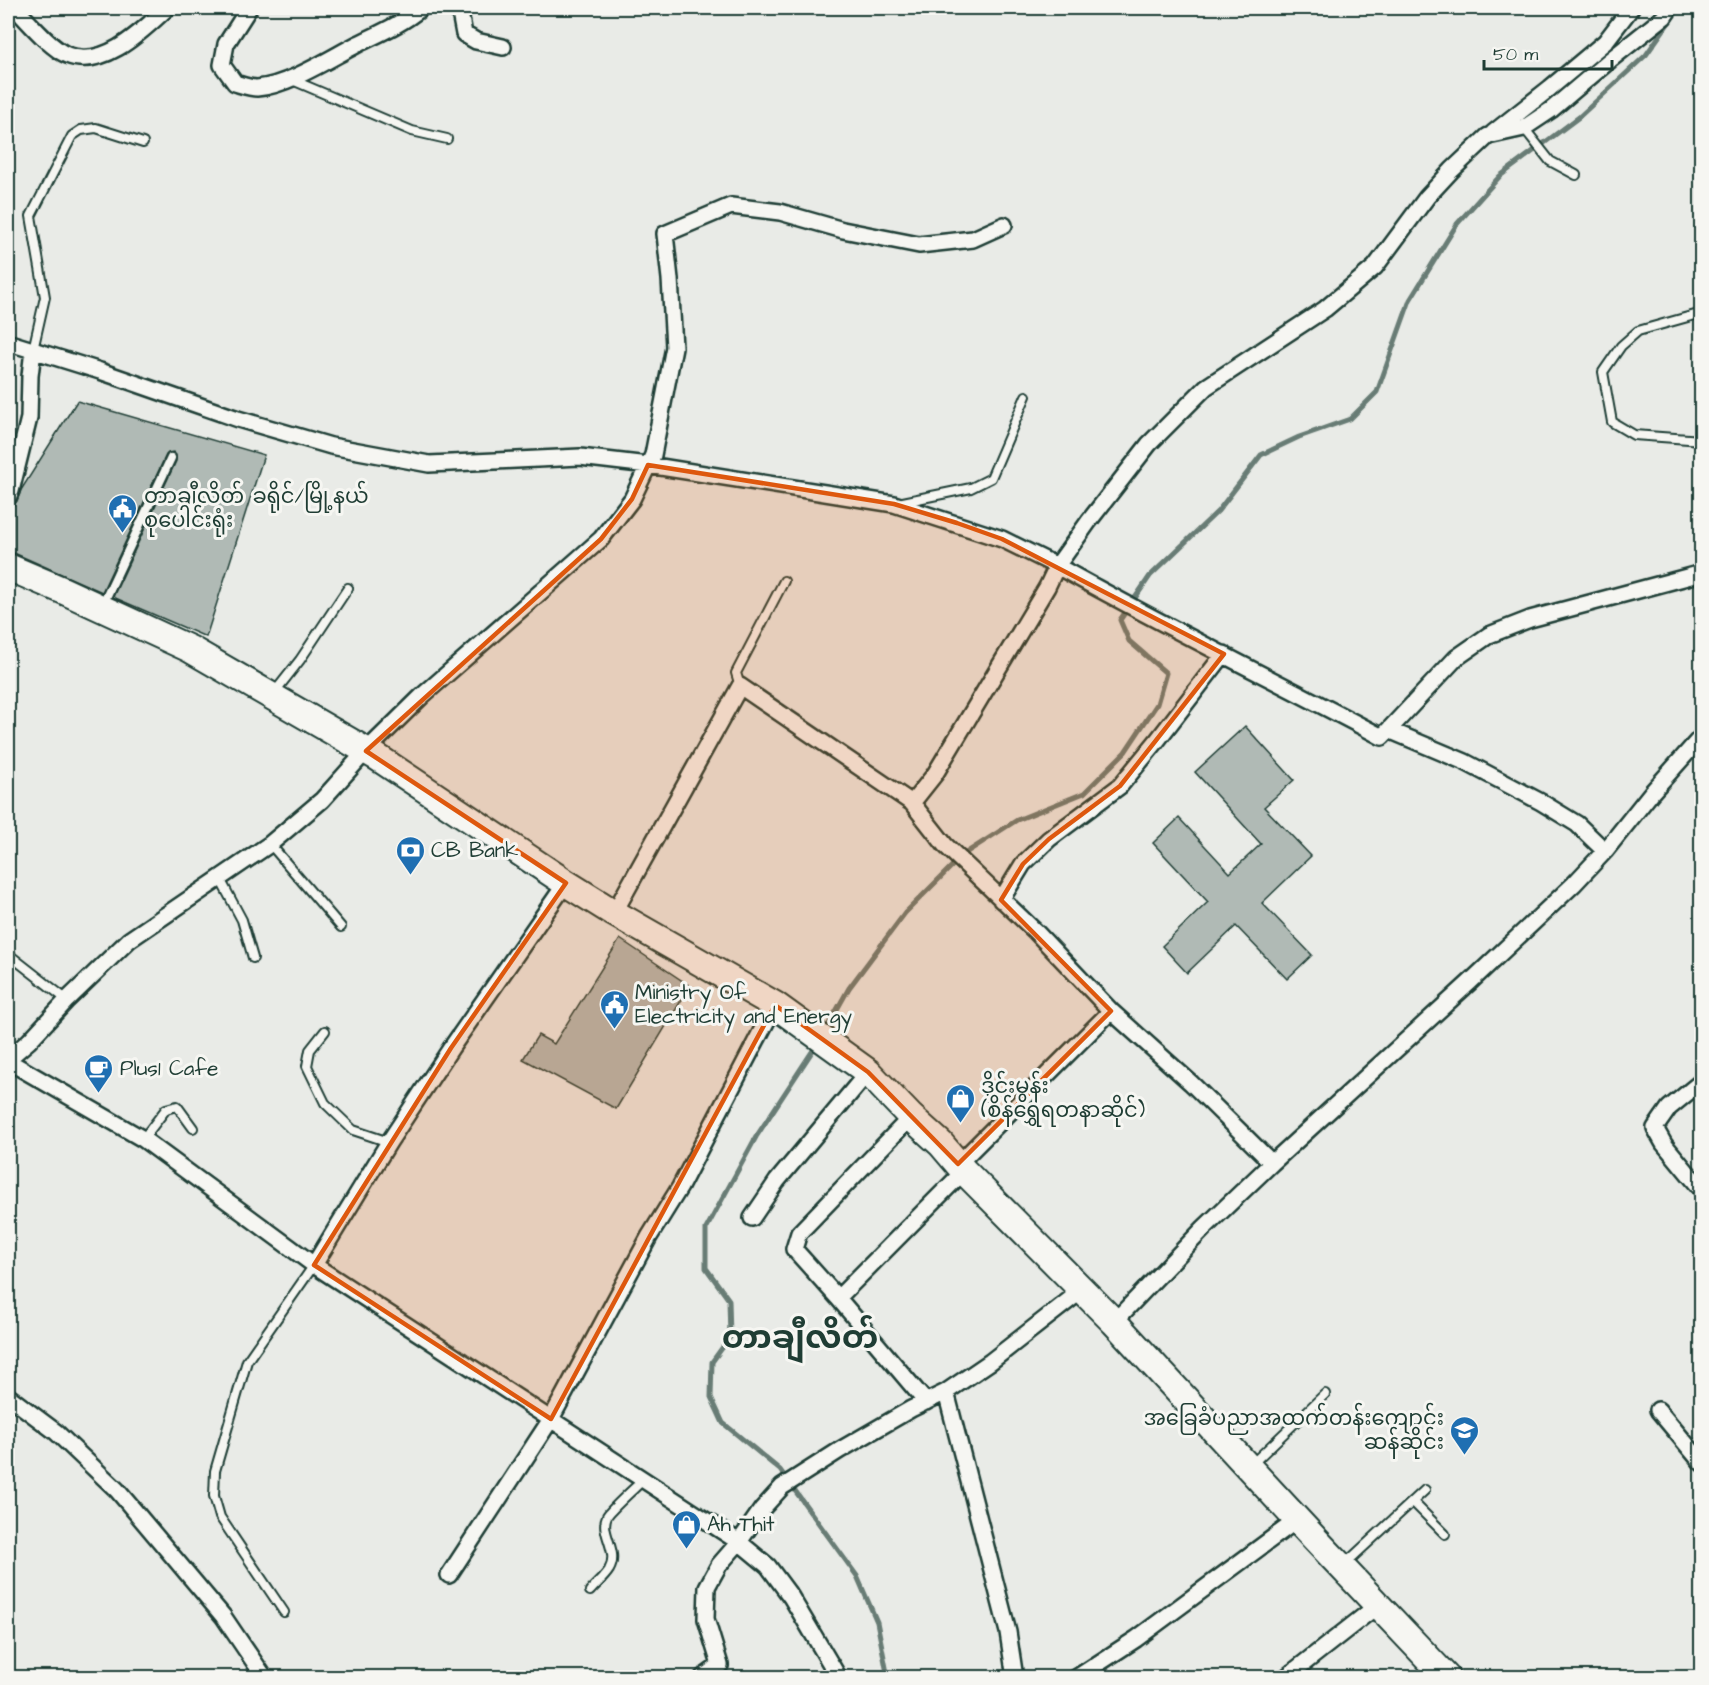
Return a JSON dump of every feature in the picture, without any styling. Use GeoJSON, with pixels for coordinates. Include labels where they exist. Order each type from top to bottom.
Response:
{"type":"FeatureCollection","features":[{"type":"Feature","properties":{"kind":"main road"},"geometry":{"type":"LineString","coordinates":[[8,567],[190,649],[366,751],[614,913],[775,1005],[868,1072],[1114,1322],[1447,1677]]}},
{"type":"Feature","properties":{"kind":"street"},"geometry":{"type":"LineString","coordinates":[[15,8],[47,40],[66,55],[85,58],[108,53],[137,36],[167,8]]}},
{"type":"Feature","properties":{"kind":"street"},"geometry":{"type":"LineString","coordinates":[[249,8],[226,44],[222,65],[234,83],[256,88],[289,79],[384,31],[421,8]]}},
{"type":"Feature","properties":{"kind":"street"},"geometry":{"type":"LineString","coordinates":[[454,8],[460,13],[464,34],[476,41],[502,47]]}},
{"type":"Feature","properties":{"kind":"street"},"geometry":{"type":"LineString","coordinates":[[912,803],[935,774],[1047,587],[1057,566],[1149,444],[1206,387],[1325,309],[1375,267],[1427,197],[1452,170],[1488,136],[1605,42],[1631,8]]}},
{"type":"Feature","properties":{"kind":"street"},"geometry":{"type":"LineString","coordinates":[[1488,136],[1524,128],[1551,110],[1665,17],[1670,8]]}},
{"type":"Feature","properties":{"kind":"street"},"geometry":{"type":"LineString","coordinates":[[839,1677],[791,1597],[768,1566],[739,1542],[314,1265],[143,1139],[8,1060],[129,940],[270,844],[322,800],[366,751],[422,696],[601,539],[632,500],[653,455],[674,347],[665,234],[731,206],[780,212],[843,230],[919,245],[973,239],[1004,225]]}},
{"type":"Feature","properties":{"kind":"street"},"geometry":{"type":"LineString","coordinates":[[10,343],[100,371],[238,419],[331,446],[429,464],[580,457],[648,465],[894,504],[1002,539],[1382,737],[1456,658],[1489,635],[1530,619],[1701,573]]}},
{"type":"Feature","properties":{"kind":"street"},"geometry":{"type":"LineString","coordinates":[[8,497],[29,418],[33,350]]}},
{"type":"Feature","properties":{"kind":"street"},"geometry":{"type":"LineString","coordinates":[[1001,900],[1023,864],[1049,838],[1120,786],[1224,654]]}},
{"type":"Feature","properties":{"kind":"street"},"geometry":{"type":"LineString","coordinates":[[614,913],[740,686],[912,803],[945,845],[1036,933],[1111,1011],[1191,1083],[1272,1163]]}},
{"type":"Feature","properties":{"kind":"street"},"geometry":{"type":"LineString","coordinates":[[1389,730],[1465,762],[1541,802],[1577,824],[1605,851]]}},
{"type":"Feature","properties":{"kind":"street"},"geometry":{"type":"LineString","coordinates":[[1114,1322],[1204,1228],[1272,1163],[1574,884],[1605,851],[1701,736]]}},
{"type":"Feature","properties":{"kind":"street"},"geometry":{"type":"LineString","coordinates":[[314,1265],[389,1142],[451,1048],[566,883]]}},
{"type":"Feature","properties":{"kind":"street"},"geometry":{"type":"LineString","coordinates":[[449,1575],[551,1419],[649,1237],[680,1187],[775,1005]]}},
{"type":"Feature","properties":{"kind":"street"},"geometry":{"type":"LineString","coordinates":[[838,1298],[1111,1011]]}},
{"type":"Feature","properties":{"kind":"street"},"geometry":{"type":"LineString","coordinates":[[752,1218],[777,1181],[868,1072]]}},
{"type":"Feature","properties":{"kind":"street"},"geometry":{"type":"LineString","coordinates":[[1701,1081],[1669,1108],[1654,1128],[1701,1190]]}},
{"type":"Feature","properties":{"kind":"street"},"geometry":{"type":"LineString","coordinates":[[911,1117],[799,1233],[794,1250],[926,1402]]}},
{"type":"Feature","properties":{"kind":"street"},"geometry":{"type":"LineString","coordinates":[[702,1677],[724,1671],[706,1619],[707,1587],[719,1565],[782,1487],[804,1471],[911,1409],[946,1392],[990,1362],[1082,1290]]}},
{"type":"Feature","properties":{"kind":"street"},"geometry":{"type":"LineString","coordinates":[[946,1392],[1008,1632],[1015,1677]]}},
{"type":"Feature","properties":{"kind":"street"},"geometry":{"type":"LineString","coordinates":[[8,1396],[56,1432],[117,1490],[224,1616],[266,1677]]}},
{"type":"Feature","properties":{"kind":"street"},"geometry":{"type":"LineString","coordinates":[[1658,1410],[1701,1463]]}},
{"type":"Feature","properties":{"kind":"street"},"geometry":{"type":"LineString","coordinates":[[1076,1677],[1136,1639],[1298,1520]]}},
{"type":"Feature","properties":{"kind":"street"},"geometry":{"type":"LineString","coordinates":[[1285,1677],[1378,1605]]}},
{"type":"Feature","properties":{"kind":"lane"},"geometry":{"type":"LineString","coordinates":[[289,79],[412,131],[447,139]]}},
{"type":"Feature","properties":{"kind":"lane"},"geometry":{"type":"LineString","coordinates":[[33,350],[45,297],[31,216],[72,136],[81,130],[96,128],[143,143]]}},
{"type":"Feature","properties":{"kind":"lane"},"geometry":{"type":"LineString","coordinates":[[1524,128],[1550,161],[1576,176]]}},
{"type":"Feature","properties":{"kind":"lane"},"geometry":{"type":"LineString","coordinates":[[1701,313],[1638,331],[1621,346],[1603,372],[1612,422],[1635,435],[1701,440]]}},
{"type":"Feature","properties":{"kind":"lane"},"geometry":{"type":"LineString","coordinates":[[894,504],[971,488],[991,478],[1026,396]]}},
{"type":"Feature","properties":{"kind":"lane"},"geometry":{"type":"LineString","coordinates":[[101,608],[171,458]]}},
{"type":"Feature","properties":{"kind":"lane"},"geometry":{"type":"LineString","coordinates":[[740,686],[736,673],[784,581]]}},
{"type":"Feature","properties":{"kind":"lane"},"geometry":{"type":"LineString","coordinates":[[271,696],[300,660],[348,588]]}},
{"type":"Feature","properties":{"kind":"lane"},"geometry":{"type":"LineString","coordinates":[[270,844],[340,927]]}},
{"type":"Feature","properties":{"kind":"lane"},"geometry":{"type":"LineString","coordinates":[[219,877],[242,920],[253,958]]}},
{"type":"Feature","properties":{"kind":"lane"},"geometry":{"type":"LineString","coordinates":[[12,957],[67,1000]]}},
{"type":"Feature","properties":{"kind":"lane"},"geometry":{"type":"LineString","coordinates":[[325,1031],[310,1050],[307,1066],[325,1103],[353,1130],[389,1142]]}},
{"type":"Feature","properties":{"kind":"lane"},"geometry":{"type":"LineString","coordinates":[[143,1139],[166,1109],[171,1106],[177,1106],[193,1128]]}},
{"type":"Feature","properties":{"kind":"lane"},"geometry":{"type":"LineString","coordinates":[[284,1612],[220,1517],[214,1496],[215,1471],[247,1361],[314,1265]]}},
{"type":"Feature","properties":{"kind":"lane"},"geometry":{"type":"LineString","coordinates":[[1249,1467],[1325,1394]]}},
{"type":"Feature","properties":{"kind":"lane"},"geometry":{"type":"LineString","coordinates":[[590,1591],[609,1569],[612,1559],[605,1529],[607,1516],[644,1479]]}},
{"type":"Feature","properties":{"kind":"lane"},"geometry":{"type":"LineString","coordinates":[[1342,1567],[1425,1490]]}},
{"type":"Feature","properties":{"kind":"lane"},"geometry":{"type":"LineString","coordinates":[[1413,1502],[1445,1534]]}},
{"type":"Feature","properties":{"kind":"highlighted area"},"geometry":{"type":"Polygon","coordinates":[[[648,465],[894,504],[957,523],[1002,539],[1224,654],[1120,786],[1049,839],[1023,864],[1001,900],[1111,1011],[958,1164],[868,1072],[775,1005],[551,1419],[314,1265],[451,1048],[566,883],[366,751],[601,539],[632,499],[648,465]]]}},
{"type":"Feature","properties":{"kind":"building","name":"တာချီလိတ် ခရိုင်/မြို့နယ် စုပေါင်းရုံး"},"geometry":{"type":"Polygon","coordinates":[[[77,401],[264,455],[206,637],[113,597],[176,461],[176,455],[173,452],[166,455],[102,592],[8,552],[8,512],[17,501],[21,490],[77,401]]]}},
{"type":"Feature","properties":{"kind":"building"},"geometry":{"type":"Polygon","coordinates":[[[1245,726],[1294,780],[1264,807],[1311,856],[1262,903],[1312,955],[1287,979],[1236,926],[1187,973],[1162,946],[1208,902],[1153,843],[1179,818],[1230,873],[1261,844],[1195,772],[1245,726]]]}},
{"type":"Feature","properties":{"kind":"building","name":"Ministry Of Electricity and Energy"},"geometry":{"type":"Polygon","coordinates":[[[620,939],[690,986],[616,1109],[523,1059],[538,1035],[554,1044],[620,939]]]}},
{"type":"Feature","properties":{"kind":"waterway"},"geometry":{"type":"LineString","coordinates":[[825,1031],[849,988],[905,913],[964,854],[1017,820],[1084,793],[1125,752],[1157,704],[1166,673],[1129,641],[1120,620],[1150,576],[1218,511],[1261,455],[1299,437],[1350,419],[1377,392],[1410,300],[1457,224],[1500,176],[1579,117],[1646,55],[1679,8]]}},
{"type":"Feature","properties":{"kind":"waterway"},"geometry":{"type":"LineString","coordinates":[[817,1044],[756,1137],[706,1229],[706,1268],[729,1300],[730,1337],[712,1362],[711,1397],[723,1423],[780,1470],[857,1576],[877,1622],[888,1678]]}},
{"type":"Feature","properties":{"kind":"place","name":"တာချီလိတ် ခရိုင်/မြို့နယ် စုပေါင်းရုံး"},"geometry":{"type":"Point","coordinates":[123,534]}},
{"type":"Feature","properties":{"kind":"place","name":"CB Bank"},"geometry":{"type":"Point","coordinates":[410,876]}},
{"type":"Feature","properties":{"kind":"place","name":"Ministry Of Electricity and Energy"},"geometry":{"type":"Point","coordinates":[614,1030]}},
{"type":"Feature","properties":{"kind":"place","name":"Plus1 Cafe"},"geometry":{"type":"Point","coordinates":[99,1094]}},
{"type":"Feature","properties":{"kind":"place","name":"ဒိုင်းမွန်း (စိန်ရွှေရတနာဆိုင်)"},"geometry":{"type":"Point","coordinates":[960,1124]}},
{"type":"Feature","properties":{"kind":"place","name":"အခြေခံပညာအထက်တန်းကျောင်း ဆန်ဆိုင်း"},"geometry":{"type":"Point","coordinates":[1465,1456]}},
{"type":"Feature","properties":{"kind":"place","name":"Ah Thit"},"geometry":{"type":"Point","coordinates":[686,1550]}},
{"type":"Feature","properties":{"kind":"district","name":"တာချီလိတ်"},"geometry":{"type":"Point","coordinates":[800,1336]}}]}
